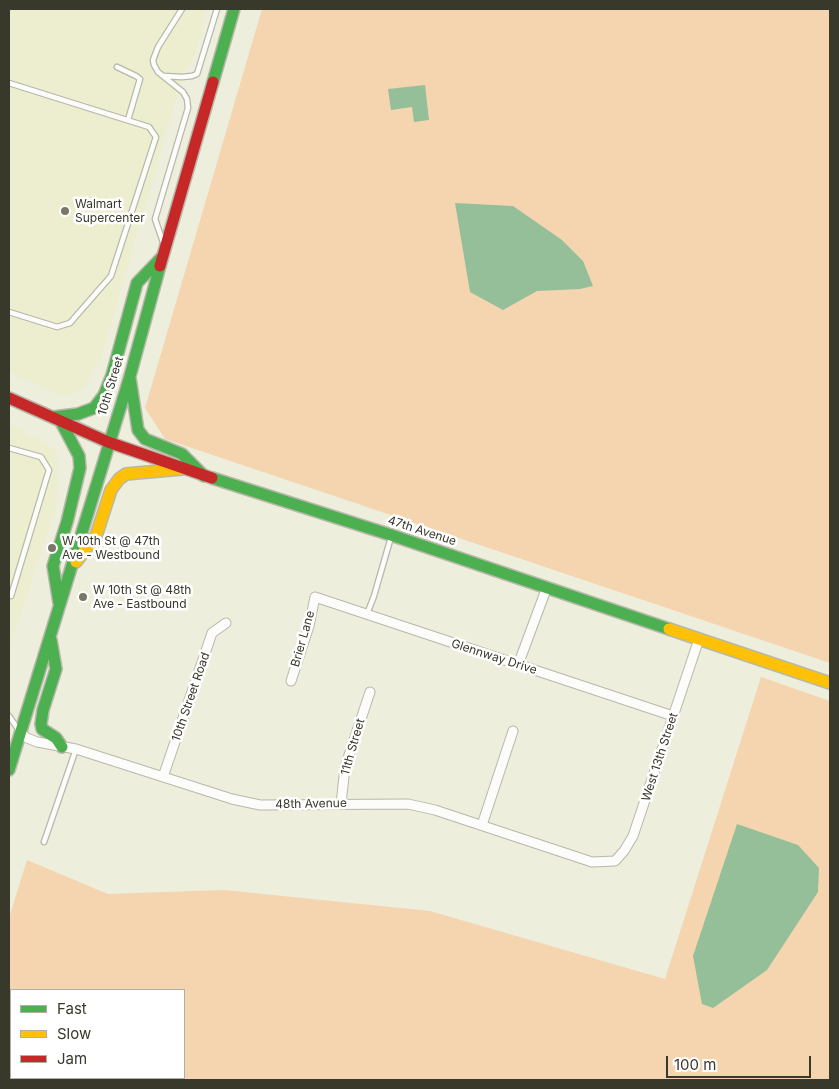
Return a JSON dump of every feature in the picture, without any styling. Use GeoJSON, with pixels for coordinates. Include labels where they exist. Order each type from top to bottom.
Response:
{"type":"FeatureCollection","features":[{"type":"Feature","properties":{"kind":"main road","name":"10th Street"},"geometry":{"type":"LineString","coordinates":[[9,770],[108,442],[130,376],[234,9]]}},
{"type":"Feature","properties":{"kind":"main road"},"geometry":{"type":"LineString","coordinates":[[60,606],[53,566],[67,522],[80,468],[79,456],[57,419],[94,408],[104,396],[112,375],[137,283],[164,252]]}},
{"type":"Feature","properties":{"kind":"main road"},"geometry":{"type":"LineString","coordinates":[[130,376],[134,416],[138,430],[145,439],[182,454],[204,476]]}},
{"type":"Feature","properties":{"kind":"main road","name":"47th Avenue"},"geometry":{"type":"LineString","coordinates":[[9,398],[108,442],[182,469],[391,535],[830,683]]}},
{"type":"Feature","properties":{"kind":"main road"},"geometry":{"type":"LineString","coordinates":[[71,568],[96,536],[111,490],[119,478],[126,474],[182,469]]}},
{"type":"Feature","properties":{"kind":"main road"},"geometry":{"type":"LineString","coordinates":[[51,635],[56,669],[43,710],[41,724],[42,729],[56,738],[62,747]]}},
{"type":"Feature","properties":{"kind":"street"},"geometry":{"type":"LineString","coordinates":[[518,665],[547,587]]}},
{"type":"Feature","properties":{"kind":"street","name":"Glennway Drive"},"geometry":{"type":"LineString","coordinates":[[315,597],[674,716]]}},
{"type":"Feature","properties":{"kind":"street","name":"Brier Lane"},"geometry":{"type":"LineString","coordinates":[[291,681],[309,626],[315,597]]}},
{"type":"Feature","properties":{"kind":"street","name":"10th Street Road"},"geometry":{"type":"LineString","coordinates":[[163,777],[212,633],[226,623]]}},
{"type":"Feature","properties":{"kind":"street","name":"West 13th Street"},"geometry":{"type":"LineString","coordinates":[[604,862],[615,861],[633,836],[699,639]]}},
{"type":"Feature","properties":{"kind":"street","name":"11th Street"},"geometry":{"type":"LineString","coordinates":[[341,804],[345,767],[370,692]]}},
{"type":"Feature","properties":{"kind":"street"},"geometry":{"type":"LineString","coordinates":[[482,825],[513,731]]}},
{"type":"Feature","properties":{"kind":"street","name":"48th Avenue"},"geometry":{"type":"LineString","coordinates":[[20,732],[27,738],[37,742],[76,750],[220,796],[260,805],[408,804],[435,810],[592,862],[604,862]]}},
{"type":"Feature","properties":{"kind":"lane"},"geometry":{"type":"LineString","coordinates":[[164,252],[156,219],[188,108],[187,99],[183,92],[158,72],[154,65],[155,54],[182,9]]}},
{"type":"Feature","properties":{"kind":"lane"},"geometry":{"type":"LineString","coordinates":[[163,76],[182,78],[197,74],[217,9]]}},
{"type":"Feature","properties":{"kind":"lane"},"geometry":{"type":"LineString","coordinates":[[117,67],[136,76],[140,80],[128,120]]}},
{"type":"Feature","properties":{"kind":"lane"},"geometry":{"type":"LineString","coordinates":[[9,83],[149,126],[156,137],[111,276],[70,323],[57,327],[9,312]]}},
{"type":"Feature","properties":{"kind":"lane"},"geometry":{"type":"LineString","coordinates":[[9,448],[41,457],[49,470],[11,596],[9,596]]}},
{"type":"Feature","properties":{"kind":"lane"},"geometry":{"type":"LineString","coordinates":[[367,614],[391,535]]}},
{"type":"Feature","properties":{"kind":"lane"},"geometry":{"type":"LineString","coordinates":[[9,716],[20,732]]}},
{"type":"Feature","properties":{"kind":"lane"},"geometry":{"type":"LineString","coordinates":[[44,842],[76,750]]}},
{"type":"Feature","properties":{"kind":"shaded area"},"geometry":{"type":"Polygon","coordinates":[[[9,9],[207,9],[194,57],[184,72],[101,359],[83,390],[63,396],[9,372],[9,9]]]}},
{"type":"Feature","properties":{"kind":"shaded area"},"geometry":{"type":"Polygon","coordinates":[[[262,9],[830,9],[830,663],[165,439],[145,408],[262,9]]]}},
{"type":"Feature","properties":{"kind":"shaded area"},"geometry":{"type":"Polygon","coordinates":[[[425,85],[429,120],[414,122],[412,107],[391,110],[388,89],[425,85]]]}},
{"type":"Feature","properties":{"kind":"shaded area"},"geometry":{"type":"Polygon","coordinates":[[[455,203],[513,206],[562,240],[583,261],[593,286],[580,289],[537,291],[503,310],[470,292],[455,203]]]}},
{"type":"Feature","properties":{"kind":"shaded area"},"geometry":{"type":"Polygon","coordinates":[[[9,424],[57,450],[57,503],[9,651],[9,424]]]}},
{"type":"Feature","properties":{"kind":"shaded area"},"geometry":{"type":"Polygon","coordinates":[[[761,677],[830,701],[830,1080],[164,1080],[160,1079],[185,1079],[185,989],[10,989],[10,1028],[9,918],[27,860],[108,894],[224,890],[430,911],[665,979],[761,677]]]}},
{"type":"Feature","properties":{"kind":"shaded area"},"geometry":{"type":"Polygon","coordinates":[[[737,824],[798,845],[819,868],[818,892],[767,970],[713,1008],[702,1004],[693,956],[737,824]]]}},
{"type":"Feature","properties":{"kind":"traffic: fast"},"geometry":{"type":"LineString","coordinates":[[213,82],[234,9]]}},
{"type":"Feature","properties":{"kind":"traffic: fast"},"geometry":{"type":"LineString","coordinates":[[54,417],[78,414],[94,408],[104,395],[112,375],[137,283],[161,258]]}},
{"type":"Feature","properties":{"kind":"traffic: fast"},"geometry":{"type":"LineString","coordinates":[[9,770],[130,376],[160,266]]}},
{"type":"Feature","properties":{"kind":"traffic: fast"},"geometry":{"type":"LineString","coordinates":[[130,378],[138,430],[145,439],[182,454],[204,476]]}},
{"type":"Feature","properties":{"kind":"traffic: fast"},"geometry":{"type":"LineString","coordinates":[[59,603],[53,566],[67,522],[80,468],[79,456],[60,420]]}},
{"type":"Feature","properties":{"kind":"traffic: fast"},"geometry":{"type":"LineString","coordinates":[[212,478],[391,535],[669,629]]}},
{"type":"Feature","properties":{"kind":"traffic: fast"},"geometry":{"type":"LineString","coordinates":[[51,640],[56,669],[43,710],[41,724],[42,729],[56,738],[62,747]]}},
{"type":"Feature","properties":{"kind":"traffic: slow"},"geometry":{"type":"LineString","coordinates":[[76,562],[96,536],[111,490],[119,479],[126,474],[182,469]]}},
{"type":"Feature","properties":{"kind":"traffic: slow"},"geometry":{"type":"LineString","coordinates":[[669,629],[830,683]]}},
{"type":"Feature","properties":{"kind":"traffic: jam"},"geometry":{"type":"LineString","coordinates":[[160,266],[213,82]]}},
{"type":"Feature","properties":{"kind":"traffic: jam"},"geometry":{"type":"LineString","coordinates":[[9,398],[108,442],[212,478]]}},
{"type":"Feature","properties":{"kind":"place","name":"Walmart Supercenter"},"geometry":{"type":"Point","coordinates":[65,211]}},
{"type":"Feature","properties":{"kind":"place","name":"W 10th St @ 47th Ave - Westbound"},"geometry":{"type":"Point","coordinates":[52,548]}},
{"type":"Feature","properties":{"kind":"place","name":"W 10th St @ 48th Ave - Eastbound"},"geometry":{"type":"Point","coordinates":[83,597]}}]}
